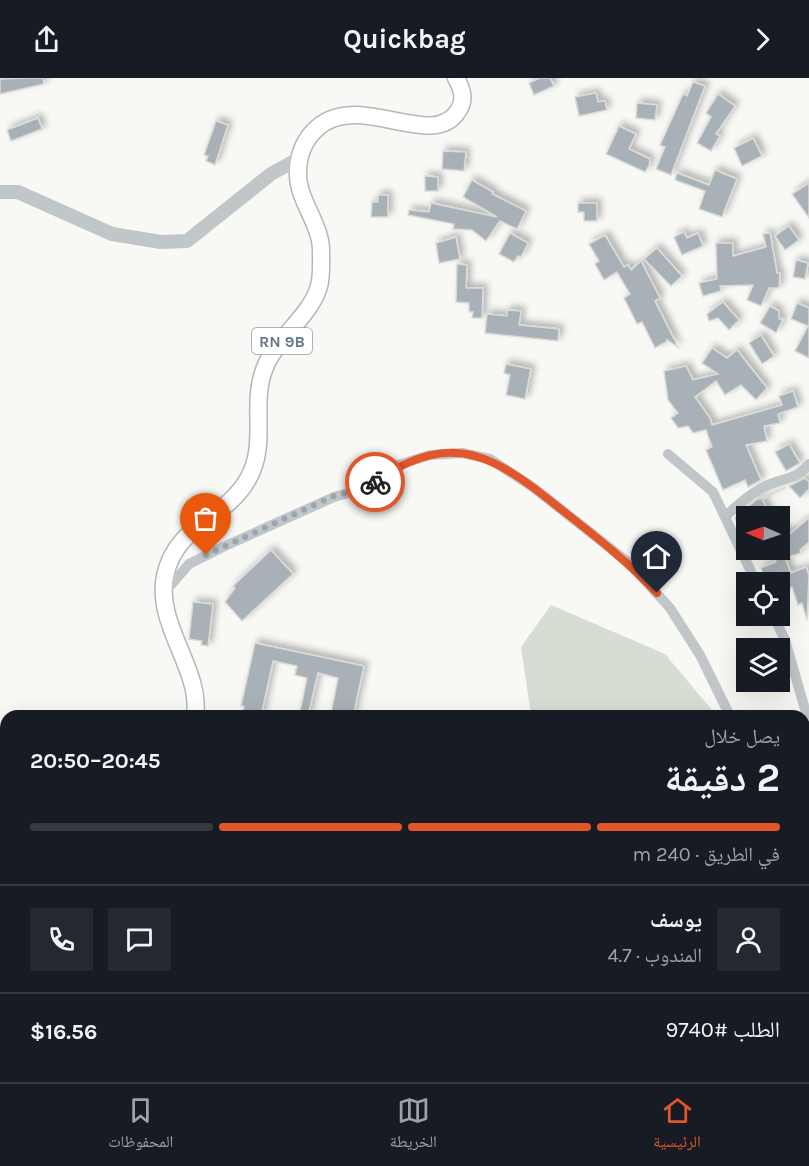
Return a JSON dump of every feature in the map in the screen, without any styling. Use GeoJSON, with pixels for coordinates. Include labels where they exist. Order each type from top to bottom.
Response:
{"type":"FeatureCollection","features":[{"type":"Feature","properties":{"kind":"main road"},"geometry":{"type":"LineString","coordinates":[[298,159],[305,140],[321,123],[333,117],[353,114],[376,115],[425,125],[442,125],[453,120],[462,106],[462,91],[456,78]]}},
{"type":"Feature","properties":{"kind":"main road","name":"RN 9B"},"geometry":{"type":"LineString","coordinates":[[195,710],[195,694],[164,604],[170,555],[187,534],[244,486],[257,465],[260,444],[260,392],[265,365],[319,287],[321,248],[297,178],[298,159]]}},
{"type":"Feature","properties":{"kind":"street"},"geometry":{"type":"LineString","coordinates":[[0,192],[18,192],[112,234],[161,242],[187,241],[271,174],[298,159]]}},
{"type":"Feature","properties":{"kind":"street"},"geometry":{"type":"LineString","coordinates":[[164,593],[189,564],[334,496],[368,487],[398,465],[441,454],[462,453],[490,459],[534,488],[629,563],[670,609],[700,655],[727,710]]}},
{"type":"Feature","properties":{"kind":"street"},"geometry":{"type":"LineString","coordinates":[[668,454],[713,492],[752,572]]}},
{"type":"Feature","properties":{"kind":"street"},"geometry":{"type":"LineString","coordinates":[[726,515],[745,498],[767,485],[807,472]]}},
{"type":"Feature","properties":{"kind":"street"},"geometry":{"type":"LineString","coordinates":[[778,626],[785,640],[805,710]]}},
{"type":"Feature","properties":{"kind":"shaded area"},"geometry":{"type":"Polygon","coordinates":[[[551,605],[665,654],[712,710],[530,710],[521,647],[551,605]]]}},
{"type":"Feature","properties":{"kind":"building"},"geometry":{"type":"Polygon","coordinates":[[[43,78],[44,84],[0,94],[0,79],[43,78]]]}},
{"type":"Feature","properties":{"kind":"building"},"geometry":{"type":"Polygon","coordinates":[[[540,78],[550,78],[554,86],[534,95],[529,83],[540,78]]]}},
{"type":"Feature","properties":{"kind":"building"},"geometry":{"type":"Polygon","coordinates":[[[693,82],[705,86],[671,175],[656,169],[665,147],[660,145],[683,94],[687,96],[693,82]]]}},
{"type":"Feature","properties":{"kind":"building"},"geometry":{"type":"Polygon","coordinates":[[[596,93],[598,102],[605,101],[607,110],[579,116],[575,97],[596,93]]]}},
{"type":"Feature","properties":{"kind":"building"},"geometry":{"type":"Polygon","coordinates":[[[718,94],[735,106],[716,134],[720,136],[711,151],[697,143],[711,117],[706,113],[718,94]]]}},
{"type":"Feature","properties":{"kind":"building"},"geometry":{"type":"Polygon","coordinates":[[[637,103],[657,105],[655,120],[636,118],[637,103]]]}},
{"type":"Feature","properties":{"kind":"building"},"geometry":{"type":"Polygon","coordinates":[[[38,118],[42,129],[11,141],[7,130],[38,118]]]}},
{"type":"Feature","properties":{"kind":"building"},"geometry":{"type":"Polygon","coordinates":[[[216,121],[228,125],[215,165],[206,161],[208,156],[204,155],[216,121]]]}},
{"type":"Feature","properties":{"kind":"building"},"geometry":{"type":"Polygon","coordinates":[[[619,126],[636,134],[629,149],[650,159],[645,172],[606,154],[619,126]]]}},
{"type":"Feature","properties":{"kind":"building"},"geometry":{"type":"Polygon","coordinates":[[[753,138],[762,156],[742,166],[734,148],[753,138]]]}},
{"type":"Feature","properties":{"kind":"building"},"geometry":{"type":"Polygon","coordinates":[[[443,151],[466,152],[464,171],[442,169],[443,151]]]}},
{"type":"Feature","properties":{"kind":"building"},"geometry":{"type":"Polygon","coordinates":[[[715,170],[737,179],[722,217],[699,209],[705,191],[675,180],[677,173],[709,185],[715,170]]]}},
{"type":"Feature","properties":{"kind":"building"},"geometry":{"type":"Polygon","coordinates":[[[425,176],[438,177],[438,191],[425,191],[425,176]]]}},
{"type":"Feature","properties":{"kind":"building"},"geometry":{"type":"Polygon","coordinates":[[[472,180],[493,192],[492,194],[526,211],[517,229],[500,221],[486,241],[472,230],[453,229],[454,224],[408,215],[409,210],[429,212],[431,203],[497,217],[463,197],[472,180]]]}},
{"type":"Feature","properties":{"kind":"building"},"geometry":{"type":"Polygon","coordinates":[[[809,183],[809,218],[792,194],[809,183]]]}},
{"type":"Feature","properties":{"kind":"building"},"geometry":{"type":"Polygon","coordinates":[[[378,195],[388,195],[388,217],[371,217],[372,202],[378,202],[378,195]]]}},
{"type":"Feature","properties":{"kind":"building"},"geometry":{"type":"Polygon","coordinates":[[[578,203],[597,203],[597,221],[584,221],[584,212],[578,212],[578,203]]]}},
{"type":"Feature","properties":{"kind":"building"},"geometry":{"type":"Polygon","coordinates":[[[789,226],[799,240],[785,250],[775,236],[789,226]]]}},
{"type":"Feature","properties":{"kind":"building"},"geometry":{"type":"Polygon","coordinates":[[[684,232],[687,238],[698,233],[703,246],[682,255],[674,237],[684,232]]]}},
{"type":"Feature","properties":{"kind":"building"},"geometry":{"type":"Polygon","coordinates":[[[510,233],[528,243],[521,257],[518,256],[514,262],[499,254],[510,233]]]}},
{"type":"Feature","properties":{"kind":"building"},"geometry":{"type":"Polygon","coordinates":[[[770,233],[777,273],[780,273],[779,288],[769,288],[761,306],[747,300],[753,285],[720,286],[721,291],[703,296],[699,283],[717,279],[716,243],[733,243],[733,256],[766,247],[763,234],[770,233]]]}},
{"type":"Feature","properties":{"kind":"building"},"geometry":{"type":"Polygon","coordinates":[[[605,235],[624,267],[628,265],[631,270],[641,261],[660,298],[655,301],[678,347],[666,339],[668,341],[655,348],[642,322],[637,324],[624,298],[630,294],[617,272],[604,280],[595,264],[599,261],[589,244],[605,235]]]}},
{"type":"Feature","properties":{"kind":"building"},"geometry":{"type":"Polygon","coordinates":[[[456,237],[460,259],[439,263],[436,243],[456,237]]]}},
{"type":"Feature","properties":{"kind":"building"},"geometry":{"type":"Polygon","coordinates":[[[657,248],[682,276],[671,286],[644,259],[657,248]]]}},
{"type":"Feature","properties":{"kind":"building"},"geometry":{"type":"Polygon","coordinates":[[[796,260],[808,263],[805,279],[793,277],[796,260]]]}},
{"type":"Feature","properties":{"kind":"building"},"geometry":{"type":"Polygon","coordinates":[[[457,264],[467,265],[466,288],[483,288],[482,318],[472,318],[473,312],[469,312],[469,303],[456,302],[457,264]]]}},
{"type":"Feature","properties":{"kind":"building"},"geometry":{"type":"Polygon","coordinates":[[[723,302],[739,320],[729,330],[718,318],[709,321],[707,314],[723,302]]]}},
{"type":"Feature","properties":{"kind":"building"},"geometry":{"type":"Polygon","coordinates":[[[797,303],[809,308],[809,358],[795,351],[808,326],[791,319],[797,303]]]}},
{"type":"Feature","properties":{"kind":"building"},"geometry":{"type":"Polygon","coordinates":[[[770,306],[779,311],[779,319],[783,319],[776,333],[760,323],[770,306]]]}},
{"type":"Feature","properties":{"kind":"building"},"geometry":{"type":"Polygon","coordinates":[[[507,310],[521,311],[519,325],[559,329],[558,341],[485,333],[487,314],[507,316],[507,310]]]}},
{"type":"Feature","properties":{"kind":"building"},"geometry":{"type":"Polygon","coordinates":[[[761,335],[774,356],[762,364],[749,343],[761,335]]]}},
{"type":"Feature","properties":{"kind":"building"},"geometry":{"type":"Polygon","coordinates":[[[712,348],[727,358],[737,350],[767,388],[756,400],[741,385],[725,395],[716,381],[695,397],[710,418],[712,425],[782,405],[779,396],[793,391],[798,407],[778,414],[780,423],[764,426],[767,441],[746,445],[761,480],[748,487],[745,480],[723,490],[706,450],[712,447],[706,430],[693,433],[688,426],[678,428],[671,418],[678,413],[668,400],[664,371],[686,366],[693,380],[718,374],[702,363],[712,348]]]}},
{"type":"Feature","properties":{"kind":"building"},"geometry":{"type":"Polygon","coordinates":[[[506,364],[531,369],[525,399],[506,395],[510,375],[504,373],[506,364]]]}},
{"type":"Feature","properties":{"kind":"building"},"geometry":{"type":"Polygon","coordinates":[[[789,444],[800,463],[786,471],[775,452],[789,444]]]}},
{"type":"Feature","properties":{"kind":"building"},"geometry":{"type":"Polygon","coordinates":[[[805,478],[809,482],[809,489],[800,498],[789,486],[805,478]]]}},
{"type":"Feature","properties":{"kind":"building"},"geometry":{"type":"Polygon","coordinates":[[[786,487],[762,499],[766,506],[749,506],[756,500],[786,487]]]}},
{"type":"Feature","properties":{"kind":"building"},"geometry":{"type":"Polygon","coordinates":[[[809,518],[809,542],[800,550],[801,553],[790,556],[790,534],[809,518]]]}},
{"type":"Feature","properties":{"kind":"building"},"geometry":{"type":"Polygon","coordinates":[[[271,550],[293,574],[242,621],[225,602],[235,588],[233,586],[271,550]]]}},
{"type":"Feature","properties":{"kind":"building"},"geometry":{"type":"Polygon","coordinates":[[[775,560],[786,560],[791,573],[806,567],[809,575],[807,620],[802,603],[798,605],[792,587],[790,588],[790,572],[762,572],[761,568],[776,562],[775,560]]]}},
{"type":"Feature","properties":{"kind":"building"},"geometry":{"type":"Polygon","coordinates":[[[193,602],[213,604],[208,646],[201,645],[202,641],[189,639],[193,602]]]}},
{"type":"Feature","properties":{"kind":"building"},"geometry":{"type":"Polygon","coordinates":[[[255,643],[364,666],[354,710],[332,710],[338,678],[318,673],[309,710],[300,710],[307,678],[295,675],[297,666],[273,661],[262,710],[243,710],[244,706],[241,706],[255,643]]]}},
{"type":"Feature","properties":{"kind":"way so far"},"geometry":{"type":"LineString","coordinates":[[206,555],[334,496],[368,487],[375,482]]}},
{"type":"Feature","properties":{"kind":"route"},"geometry":{"type":"LineString","coordinates":[[375,482],[398,465],[430,455],[462,453],[490,459],[534,488],[629,563],[657,593]]}}]}
